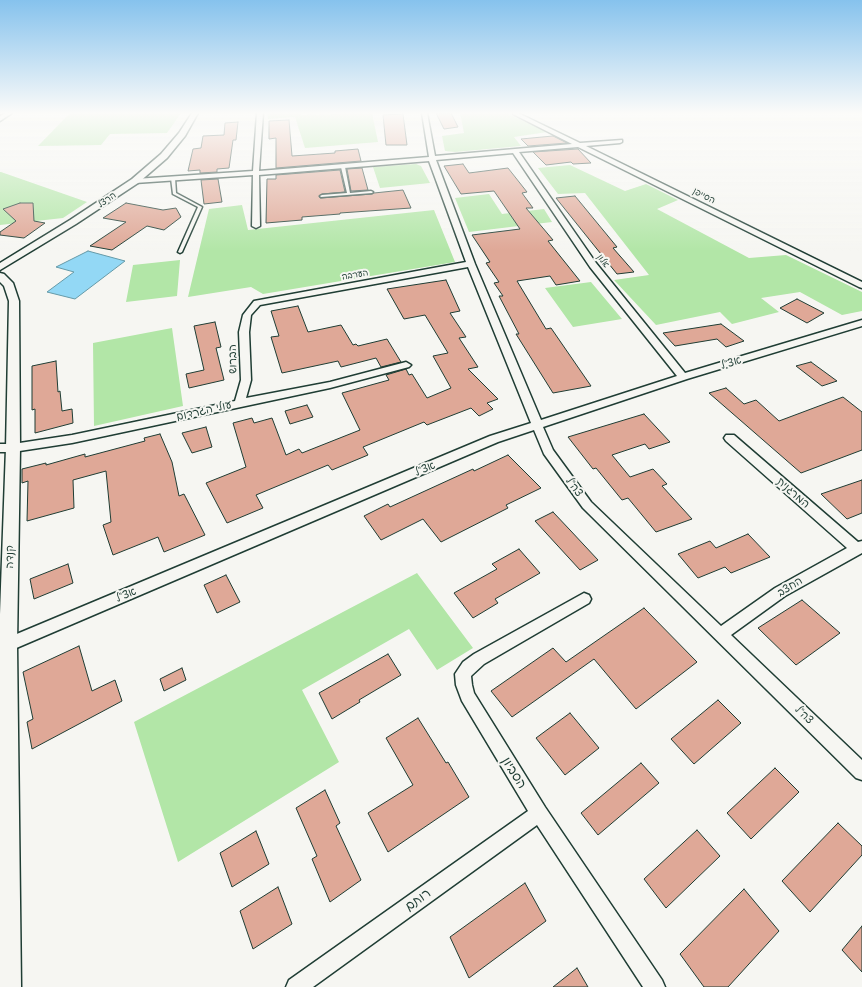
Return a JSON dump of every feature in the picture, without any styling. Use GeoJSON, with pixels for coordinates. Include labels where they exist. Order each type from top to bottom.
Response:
{"type":"FeatureCollection","features":[{"type":"Feature","properties":{"kind":"street","name":"הרצל"},"geometry":{"type":"LineString","coordinates":[[0,267],[73,222],[135,181],[160,159]]}},
{"type":"Feature","properties":{"kind":"street"},"geometry":{"type":"LineString","coordinates":[[256,226],[257,159]]}},
{"type":"Feature","properties":{"kind":"street"},"geometry":{"type":"LineString","coordinates":[[135,181],[343,167],[431,159]]}},
{"type":"Feature","properties":{"kind":"street","name":"צה\"ל"},"geometry":{"type":"LineString","coordinates":[[432,159],[471,264],[548,452],[587,505],[646,564],[721,634],[862,772]]}},
{"type":"Feature","properties":{"kind":"street","name":"אלון"},"geometry":{"type":"LineString","coordinates":[[521,159],[593,265],[683,377]]}},
{"type":"Feature","properties":{"kind":"street","name":"הסייפן"},"geometry":{"type":"LineString","coordinates":[[609,159],[862,285]]}},
{"type":"Feature","properties":{"kind":"street","name":"הערבה"},"geometry":{"type":"LineString","coordinates":[[247,315],[257,303],[471,264]]}},
{"type":"Feature","properties":{"kind":"street","name":"קנדה"},"geometry":{"type":"LineString","coordinates":[[0,276],[9,285],[14,301],[7,448],[4,647],[8,987]]}},
{"type":"Feature","properties":{"kind":"street","name":"הברוש"},"geometry":{"type":"LineString","coordinates":[[239,403],[246,380],[244,332],[247,315]]}},
{"type":"Feature","properties":{"kind":"street","name":"אצ\"ל"},"geometry":{"type":"LineString","coordinates":[[4,647],[494,439],[683,377],[862,323]]}},
{"type":"Feature","properties":{"kind":"street","name":"עולי הגרדום"},"geometry":{"type":"LineString","coordinates":[[7,448],[86,436],[330,385],[406,365]]}},
{"type":"Feature","properties":{"kind":"street","name":"המרגנית"},"geometry":{"type":"LineString","coordinates":[[730,438],[859,548]]}},
{"type":"Feature","properties":{"kind":"street","name":"החצב"},"geometry":{"type":"LineString","coordinates":[[721,634],[780,592],[859,548]]}},
{"type":"Feature","properties":{"kind":"street","name":"הסביון"},"geometry":{"type":"LineString","coordinates":[[584,599],[478,659],[468,667],[463,674],[464,685],[467,696],[539,813],[655,987]]}},
{"type":"Feature","properties":{"kind":"street","name":"רותם"},"geometry":{"type":"LineString","coordinates":[[296,987],[539,813]]}},
{"type":"Feature","properties":{"kind":"lane"},"geometry":{"type":"LineString","coordinates":[[343,167],[349,194]]}},
{"type":"Feature","properties":{"kind":"lane"},"geometry":{"type":"LineString","coordinates":[[173,178],[174,193],[200,208],[180,252]]}},
{"type":"Feature","properties":{"kind":"lane"},"geometry":{"type":"LineString","coordinates":[[322,196],[371,192]]}},
{"type":"Feature","properties":{"kind":"green space"},"geometry":{"type":"Polygon","coordinates":[[[416,164],[421,166],[430,183],[380,188],[373,167],[416,164]]]}},
{"type":"Feature","properties":{"kind":"green space"},"geometry":{"type":"Polygon","coordinates":[[[570,165],[625,191],[646,184],[678,200],[657,209],[749,258],[786,255],[862,292],[862,311],[842,315],[800,292],[761,298],[779,312],[732,324],[720,312],[656,325],[614,280],[649,275],[585,193],[558,194],[538,168],[570,165]]]}},
{"type":"Feature","properties":{"kind":"green space"},"geometry":{"type":"Polygon","coordinates":[[[0,172],[87,202],[63,218],[0,225],[0,172]]]}},
{"type":"Feature","properties":{"kind":"green space"},"geometry":{"type":"Polygon","coordinates":[[[489,194],[502,214],[544,209],[552,222],[469,232],[455,198],[489,194]]]}},
{"type":"Feature","properties":{"kind":"green space"},"geometry":{"type":"Polygon","coordinates":[[[242,205],[248,230],[434,210],[455,262],[263,294],[251,287],[188,297],[209,209],[242,205]]]}},
{"type":"Feature","properties":{"kind":"green space"},"geometry":{"type":"Polygon","coordinates":[[[180,260],[177,296],[126,302],[133,265],[180,260]]]}},
{"type":"Feature","properties":{"kind":"green space"},"geometry":{"type":"Polygon","coordinates":[[[591,282],[622,319],[573,327],[545,288],[591,282]]]}},
{"type":"Feature","properties":{"kind":"green space"},"geometry":{"type":"Polygon","coordinates":[[[172,328],[183,406],[94,426],[93,343],[172,328]]]}},
{"type":"Feature","properties":{"kind":"green space"},"geometry":{"type":"Polygon","coordinates":[[[417,573],[473,648],[437,670],[409,629],[302,690],[339,762],[178,862],[134,722],[417,573]]]}},
{"type":"Feature","properties":{"kind":"water"},"geometry":{"type":"Polygon","coordinates":[[[88,251],[125,261],[75,299],[47,292],[74,272],[56,267],[88,251]]]}},
{"type":"Feature","properties":{"kind":"building"},"geometry":{"type":"Polygon","coordinates":[[[191,159],[230,159],[229,168],[217,169],[217,172],[200,173],[200,170],[188,171],[191,159]]]}},
{"type":"Feature","properties":{"kind":"building"},"geometry":{"type":"Polygon","coordinates":[[[276,159],[361,159],[361,161],[276,168],[276,159]]]}},
{"type":"Feature","properties":{"kind":"building"},"geometry":{"type":"Polygon","coordinates":[[[540,159],[587,159],[591,163],[573,164],[571,162],[546,165],[540,159]]]}},
{"type":"Feature","properties":{"kind":"building"},"geometry":{"type":"Polygon","coordinates":[[[463,164],[469,173],[508,168],[527,192],[522,193],[533,208],[526,208],[553,240],[548,241],[580,281],[556,285],[550,276],[517,281],[546,329],[551,328],[591,386],[553,393],[516,334],[519,334],[499,296],[503,296],[494,283],[499,282],[486,263],[490,262],[472,235],[520,229],[494,191],[461,194],[444,166],[463,164]]]}},
{"type":"Feature","properties":{"kind":"building"},"geometry":{"type":"Polygon","coordinates":[[[362,168],[368,190],[351,191],[347,169],[362,168]]]}},
{"type":"Feature","properties":{"kind":"building"},"geometry":{"type":"Polygon","coordinates":[[[340,170],[345,192],[322,194],[319,196],[320,198],[403,190],[411,208],[340,213],[302,217],[302,220],[266,223],[267,179],[276,179],[276,175],[340,170]]]}},
{"type":"Feature","properties":{"kind":"building"},"geometry":{"type":"Polygon","coordinates":[[[218,179],[222,202],[204,204],[201,180],[218,179]]]}},
{"type":"Feature","properties":{"kind":"building"},"geometry":{"type":"Polygon","coordinates":[[[575,196],[617,247],[613,248],[634,272],[617,274],[556,198],[575,196]]]}},
{"type":"Feature","properties":{"kind":"building"},"geometry":{"type":"Polygon","coordinates":[[[20,203],[33,203],[34,221],[45,223],[24,238],[0,235],[0,232],[16,221],[3,209],[20,203]]]}},
{"type":"Feature","properties":{"kind":"building"},"geometry":{"type":"Polygon","coordinates":[[[126,203],[163,210],[176,208],[181,217],[164,230],[147,226],[112,250],[90,246],[126,222],[103,218],[126,203]]]}},
{"type":"Feature","properties":{"kind":"building"},"geometry":{"type":"Polygon","coordinates":[[[446,280],[460,311],[450,313],[466,337],[459,338],[478,367],[468,369],[498,399],[487,403],[493,409],[479,416],[471,408],[427,425],[424,422],[363,447],[368,455],[332,470],[328,465],[256,495],[263,508],[227,523],[206,483],[246,467],[233,423],[252,418],[254,423],[272,418],[286,455],[299,449],[302,453],[360,430],[342,393],[389,380],[386,375],[406,369],[409,375],[412,374],[427,398],[451,388],[433,356],[448,353],[425,315],[404,319],[387,289],[446,280]]]}},
{"type":"Feature","properties":{"kind":"building"},"geometry":{"type":"Polygon","coordinates":[[[797,299],[824,313],[807,323],[780,308],[797,299]]]}},
{"type":"Feature","properties":{"kind":"building"},"geometry":{"type":"Polygon","coordinates":[[[298,306],[308,332],[341,325],[353,345],[356,344],[358,346],[387,339],[401,362],[381,367],[376,358],[341,367],[338,361],[282,373],[271,337],[279,336],[271,311],[298,306]]]}},
{"type":"Feature","properties":{"kind":"building"},"geometry":{"type":"Polygon","coordinates":[[[215,322],[221,347],[216,348],[224,380],[189,388],[186,374],[204,370],[194,326],[215,322]]]}},
{"type":"Feature","properties":{"kind":"building"},"geometry":{"type":"Polygon","coordinates":[[[721,324],[744,341],[726,347],[717,339],[675,346],[663,333],[721,324]]]}},
{"type":"Feature","properties":{"kind":"building"},"geometry":{"type":"Polygon","coordinates":[[[56,361],[58,392],[60,391],[62,411],[72,409],[73,423],[35,433],[35,409],[32,410],[32,366],[56,361]]]}},
{"type":"Feature","properties":{"kind":"building"},"geometry":{"type":"Polygon","coordinates":[[[811,362],[837,381],[822,386],[796,366],[811,362]]]}},
{"type":"Feature","properties":{"kind":"building"},"geometry":{"type":"Polygon","coordinates":[[[726,388],[744,404],[756,400],[779,421],[843,397],[862,412],[862,450],[801,473],[709,393],[726,388]]]}},
{"type":"Feature","properties":{"kind":"building"},"geometry":{"type":"Polygon","coordinates":[[[307,405],[313,417],[290,424],[285,411],[307,405]]]}},
{"type":"Feature","properties":{"kind":"building"},"geometry":{"type":"Polygon","coordinates":[[[644,414],[670,442],[649,449],[645,444],[612,455],[630,477],[653,469],[667,484],[662,486],[692,519],[656,532],[628,498],[622,500],[596,468],[593,469],[568,437],[644,414]]]}},
{"type":"Feature","properties":{"kind":"building"},"geometry":{"type":"Polygon","coordinates":[[[206,427],[212,447],[192,453],[182,433],[206,427]]]}},
{"type":"Feature","properties":{"kind":"building"},"geometry":{"type":"Polygon","coordinates":[[[160,434],[172,462],[179,496],[184,494],[205,535],[164,552],[158,537],[113,555],[103,525],[111,522],[106,471],[73,480],[74,508],[27,521],[28,481],[22,483],[22,469],[46,463],[46,465],[85,454],[85,457],[145,441],[144,438],[160,434]]]}},
{"type":"Feature","properties":{"kind":"building"},"geometry":{"type":"Polygon","coordinates":[[[508,455],[541,488],[506,505],[508,508],[441,542],[423,519],[381,540],[364,516],[388,504],[390,507],[473,469],[474,471],[508,455]]]}},
{"type":"Feature","properties":{"kind":"building"},"geometry":{"type":"Polygon","coordinates":[[[862,480],[862,513],[847,519],[821,494],[862,480]]]}},
{"type":"Feature","properties":{"kind":"building"},"geometry":{"type":"Polygon","coordinates":[[[553,512],[598,560],[580,570],[535,521],[553,512]]]}},
{"type":"Feature","properties":{"kind":"building"},"geometry":{"type":"Polygon","coordinates":[[[748,534],[770,557],[731,573],[725,567],[698,578],[678,554],[710,541],[716,548],[748,534]]]}},
{"type":"Feature","properties":{"kind":"building"},"geometry":{"type":"Polygon","coordinates":[[[519,549],[540,573],[495,599],[498,603],[473,618],[454,593],[497,569],[492,564],[519,549]]]}},
{"type":"Feature","properties":{"kind":"building"},"geometry":{"type":"Polygon","coordinates":[[[68,564],[73,583],[34,599],[30,579],[68,564]]]}},
{"type":"Feature","properties":{"kind":"building"},"geometry":{"type":"Polygon","coordinates":[[[226,575],[240,602],[217,613],[204,585],[226,575]]]}},
{"type":"Feature","properties":{"kind":"building"},"geometry":{"type":"Polygon","coordinates":[[[802,600],[840,633],[796,665],[758,628],[802,600]]]}},
{"type":"Feature","properties":{"kind":"building"},"geometry":{"type":"Polygon","coordinates":[[[644,608],[697,662],[636,709],[594,659],[512,717],[491,691],[553,648],[566,662],[644,608]]]}},
{"type":"Feature","properties":{"kind":"building"},"geometry":{"type":"Polygon","coordinates":[[[79,646],[92,691],[115,680],[122,701],[32,749],[27,722],[33,719],[23,672],[79,646]]]}},
{"type":"Feature","properties":{"kind":"building"},"geometry":{"type":"Polygon","coordinates":[[[388,654],[401,675],[359,700],[360,702],[332,719],[319,693],[388,654]]]}},
{"type":"Feature","properties":{"kind":"building"},"geometry":{"type":"Polygon","coordinates":[[[182,668],[186,680],[164,691],[160,679],[182,668]]]}},
{"type":"Feature","properties":{"kind":"building"},"geometry":{"type":"Polygon","coordinates":[[[718,700],[741,723],[694,764],[671,739],[718,700]]]}},
{"type":"Feature","properties":{"kind":"building"},"geometry":{"type":"Polygon","coordinates":[[[570,713],[599,748],[565,775],[536,738],[570,713]]]}},
{"type":"Feature","properties":{"kind":"building"},"geometry":{"type":"Polygon","coordinates":[[[418,718],[446,763],[448,762],[469,797],[388,852],[368,813],[413,785],[386,738],[418,718]]]}},
{"type":"Feature","properties":{"kind":"building"},"geometry":{"type":"Polygon","coordinates":[[[641,763],[659,783],[598,835],[581,813],[641,763]]]}},
{"type":"Feature","properties":{"kind":"building"},"geometry":{"type":"Polygon","coordinates":[[[775,768],[799,792],[751,839],[727,813],[775,768]]]}},
{"type":"Feature","properties":{"kind":"building"},"geometry":{"type":"Polygon","coordinates":[[[325,790],[340,823],[336,826],[361,880],[330,902],[312,859],[317,856],[296,808],[325,790]]]}},
{"type":"Feature","properties":{"kind":"building"},"geometry":{"type":"Polygon","coordinates":[[[838,823],[862,846],[862,855],[810,912],[782,881],[838,823]]]}},
{"type":"Feature","properties":{"kind":"building"},"geometry":{"type":"Polygon","coordinates":[[[697,830],[720,856],[666,908],[644,879],[697,830]]]}},
{"type":"Feature","properties":{"kind":"building"},"geometry":{"type":"Polygon","coordinates":[[[256,831],[269,864],[232,887],[220,853],[256,831]]]}},
{"type":"Feature","properties":{"kind":"building"},"geometry":{"type":"Polygon","coordinates":[[[525,883],[546,921],[469,978],[450,937],[525,883]]]}},
{"type":"Feature","properties":{"kind":"building"},"geometry":{"type":"Polygon","coordinates":[[[278,887],[292,924],[253,949],[240,911],[278,887]]]}},
{"type":"Feature","properties":{"kind":"building"},"geometry":{"type":"Polygon","coordinates":[[[744,889],[779,931],[728,987],[704,987],[680,954],[744,889]]]}},
{"type":"Feature","properties":{"kind":"building"},"geometry":{"type":"Polygon","coordinates":[[[862,926],[862,972],[842,950],[862,926]]]}},
{"type":"Feature","properties":{"kind":"building"},"geometry":{"type":"Polygon","coordinates":[[[577,968],[588,987],[553,987],[577,968]]]}}]}
